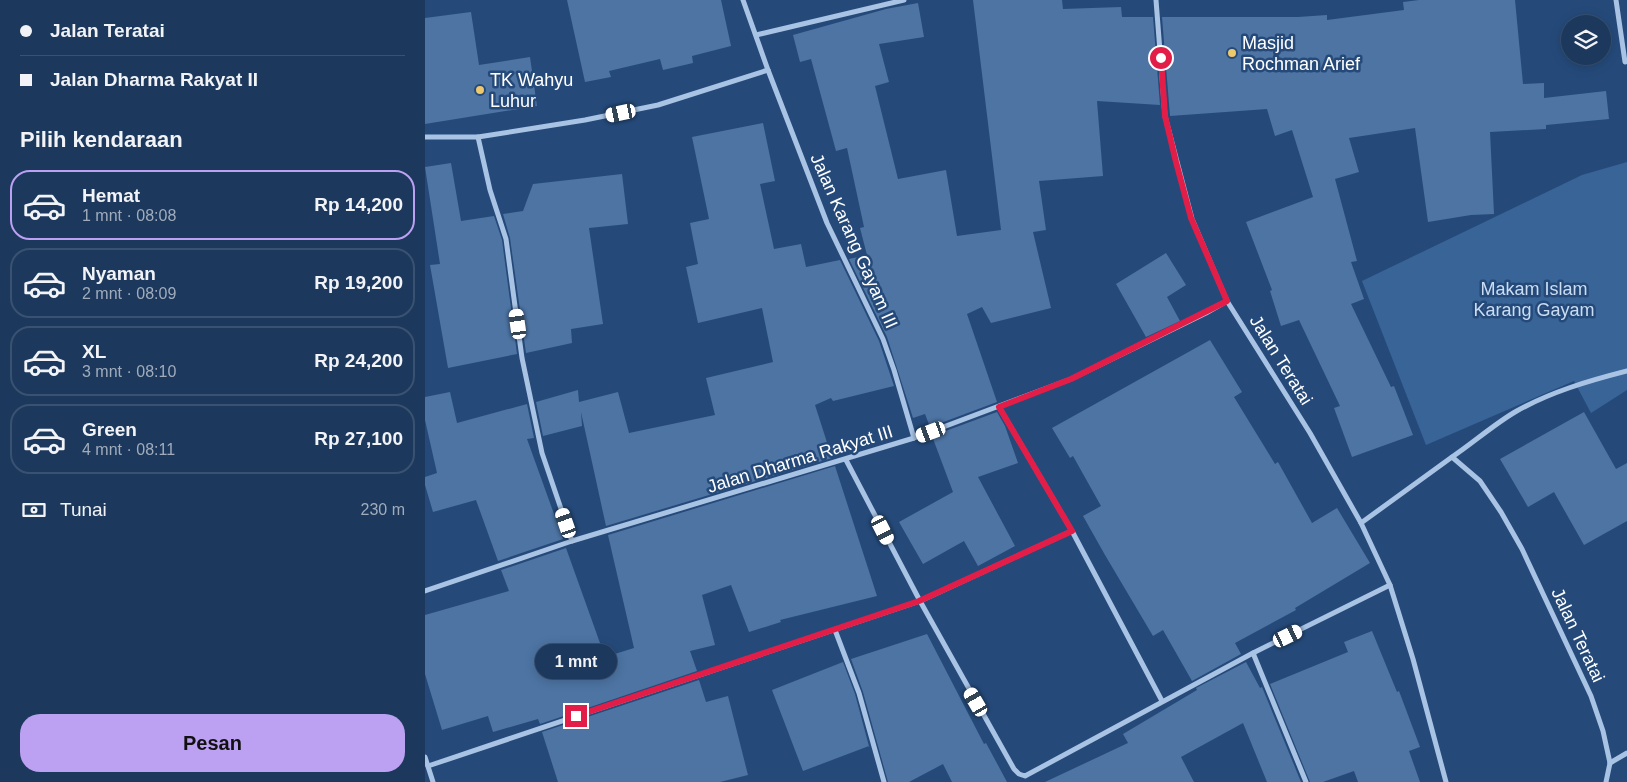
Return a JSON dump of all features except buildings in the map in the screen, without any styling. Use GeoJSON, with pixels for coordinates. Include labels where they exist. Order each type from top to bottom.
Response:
{"type":"FeatureCollection","features":[{"type":"Feature","properties":{"kind":"street","name":"Jalan Karang Gayam III"},"geometry":{"type":"LineString","coordinates":[[743,0],[827,223],[883,340],[914,438]]}},
{"type":"Feature","properties":{"kind":"street"},"geometry":{"type":"LineString","coordinates":[[756,35],[904,0]]}},
{"type":"Feature","properties":{"kind":"street","name":"Jalan Teratai"},"geometry":{"type":"LineString","coordinates":[[1156,0],[1165,116],[1191,218],[1227,301],[1310,433],[1361,523],[1390,586],[1413,660],[1446,782]]}},
{"type":"Feature","properties":{"kind":"street"},"geometry":{"type":"LineString","coordinates":[[1616,0],[1625,62]]}},
{"type":"Feature","properties":{"kind":"street"},"geometry":{"type":"LineString","coordinates":[[425,137],[478,137],[585,120],[658,105],[768,70]]}},
{"type":"Feature","properties":{"kind":"street"},"geometry":{"type":"LineString","coordinates":[[478,137],[490,190],[506,239],[522,358],[542,453],[572,541]]}},
{"type":"Feature","properties":{"kind":"street","name":"Jalan Dharma Rakyat III"},"geometry":{"type":"LineString","coordinates":[[425,591],[572,541],[914,438],[1071,379],[1227,301]]}},
{"type":"Feature","properties":{"kind":"street"},"geometry":{"type":"LineString","coordinates":[[1361,523],[1514,413],[1583,383],[1627,371]]}},
{"type":"Feature","properties":{"kind":"street"},"geometry":{"type":"LineString","coordinates":[[999,407],[1072,531],[1162,701]]}},
{"type":"Feature","properties":{"kind":"street","name":"Jalan Teratai"},"geometry":{"type":"LineString","coordinates":[[1452,457],[1480,481],[1501,512],[1522,549],[1591,696],[1603,731],[1609,764],[1606,782]]}},
{"type":"Feature","properties":{"kind":"street"},"geometry":{"type":"LineString","coordinates":[[846,460],[919,601],[1014,769],[1019,774],[1025,776],[1253,653],[1390,586]]}},
{"type":"Feature","properties":{"kind":"street"},"geometry":{"type":"LineString","coordinates":[[428,766],[919,601],[1072,531]]}},
{"type":"Feature","properties":{"kind":"street"},"geometry":{"type":"LineString","coordinates":[[835,630],[859,693],[883,782]]}},
{"type":"Feature","properties":{"kind":"street"},"geometry":{"type":"LineString","coordinates":[[1253,653],[1306,782]]}},
{"type":"Feature","properties":{"kind":"street"},"geometry":{"type":"LineString","coordinates":[[1609,764],[1627,753]]}},
{"type":"Feature","properties":{"kind":"street"},"geometry":{"type":"LineString","coordinates":[[425,757],[433,782]]}},
{"type":"Feature","properties":{"kind":"green space","name":"Makam Islam Karang Gayam"},"geometry":{"type":"Polygon","coordinates":[[[1627,162],[1627,390],[1591,413],[1574,381],[1426,445],[1362,281],[1582,175],[1627,162]]]}},
{"type":"Feature","properties":{"kind":"place","name":"Masjid Rochman Arief"},"geometry":{"type":"Point","coordinates":[1232,53]}},
{"type":"Feature","properties":{"kind":"place","name":"TK Wahyu Luhur"},"geometry":{"type":"Point","coordinates":[480,90]}},
{"type":"Feature","properties":{"kind":"route"},"geometry":{"type":"LineString","coordinates":[[576,716],[919,601],[1072,531],[999,407],[1071,379],[1227,301],[1191,218],[1165,116],[1161,58]]}}]}
